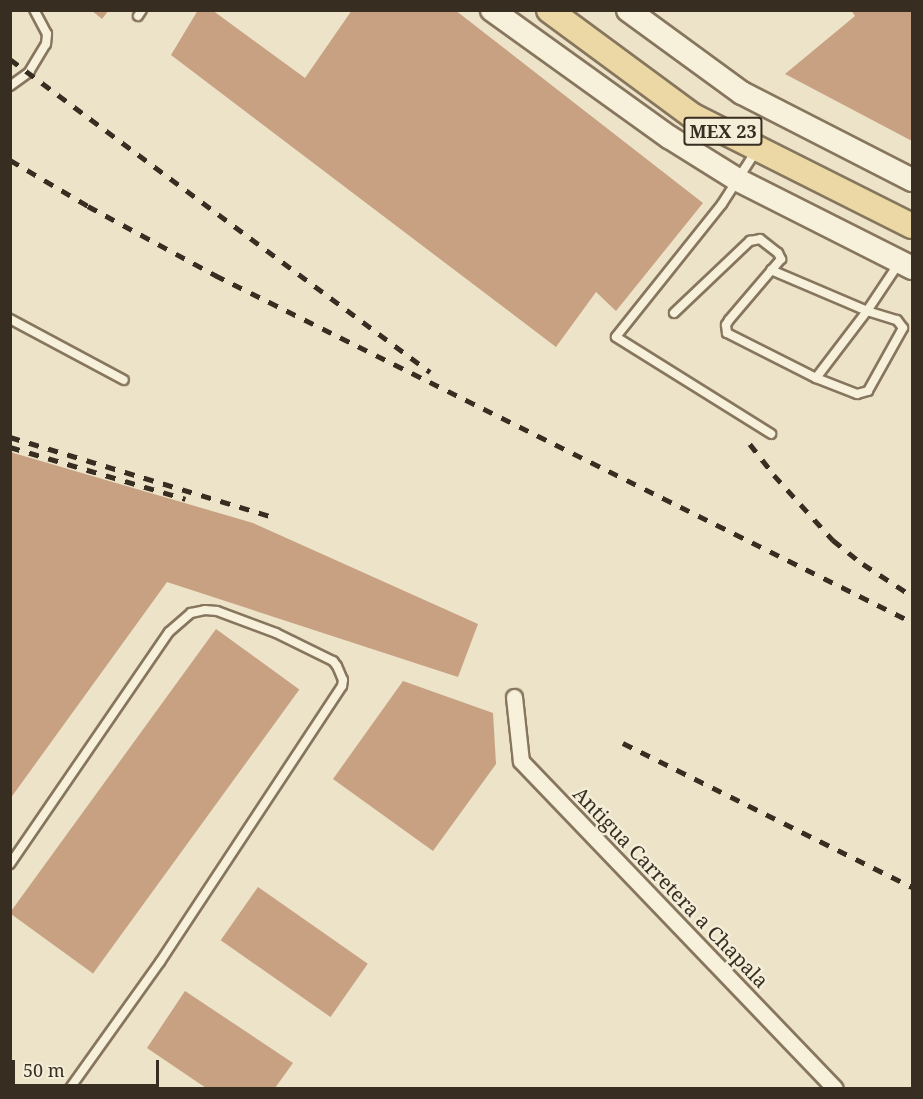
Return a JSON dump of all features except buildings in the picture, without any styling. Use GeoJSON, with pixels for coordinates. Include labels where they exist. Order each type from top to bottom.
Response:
{"type":"FeatureCollection","features":[{"type":"Feature","properties":{"kind":"main road"},"geometry":{"type":"LineString","coordinates":[[492,10],[650,124],[738,180],[906,265]]}},
{"type":"Feature","properties":{"kind":"main road","name":"MEX 23"},"geometry":{"type":"LineString","coordinates":[[549,10],[693,116],[912,226]]}},
{"type":"Feature","properties":{"kind":"main road"},"geometry":{"type":"LineString","coordinates":[[628,10],[742,93],[912,180]]}},
{"type":"Feature","properties":{"kind":"street","name":"Antigua Carretera a Chapala"},"geometry":{"type":"LineString","coordinates":[[514,697],[522,761],[835,1089]]}},
{"type":"Feature","properties":{"kind":"lane"},"geometry":{"type":"LineString","coordinates":[[10,86],[29,72],[46,44],[47,34],[34,10]]}},
{"type":"Feature","properties":{"kind":"lane"},"geometry":{"type":"LineString","coordinates":[[758,148],[738,180],[616,337],[771,434]]}},
{"type":"Feature","properties":{"kind":"lane"},"geometry":{"type":"LineString","coordinates":[[674,313],[753,239],[760,239],[780,254],[779,262],[771,270],[729,320],[726,325],[727,333],[816,378],[856,394],[870,388],[904,331],[897,320],[867,311],[771,270]]}},
{"type":"Feature","properties":{"kind":"lane"},"geometry":{"type":"LineString","coordinates":[[816,378],[867,311],[906,265]]}},
{"type":"Feature","properties":{"kind":"lane"},"geometry":{"type":"LineString","coordinates":[[10,319],[124,380]]}},
{"type":"Feature","properties":{"kind":"lane"},"geometry":{"type":"LineString","coordinates":[[10,864],[169,632],[191,613],[205,610],[218,612],[276,633],[333,661],[337,666],[343,680],[342,686],[166,952],[70,1089]]}},
{"type":"Feature","properties":{"kind":"railway"},"geometry":{"type":"LineString","coordinates":[[10,59],[430,372]]}},
{"type":"Feature","properties":{"kind":"railway"},"geometry":{"type":"LineString","coordinates":[[10,160],[88,206],[215,275],[912,622]]}},
{"type":"Feature","properties":{"kind":"railway"},"geometry":{"type":"LineString","coordinates":[[10,437],[270,516]]}},
{"type":"Feature","properties":{"kind":"railway"},"geometry":{"type":"LineString","coordinates":[[750,444],[774,475],[833,540],[863,564],[912,596]]}},
{"type":"Feature","properties":{"kind":"railway"},"geometry":{"type":"LineString","coordinates":[[10,447],[185,499]]}},
{"type":"Feature","properties":{"kind":"railway"},"geometry":{"type":"LineString","coordinates":[[623,743],[912,887]]}}]}
